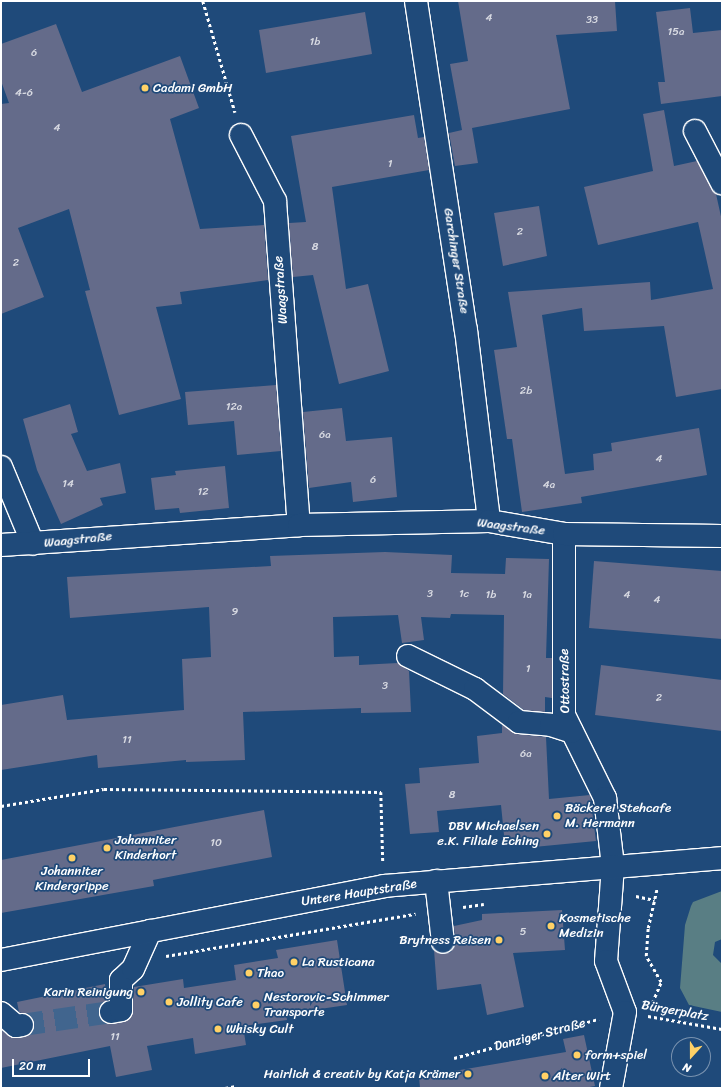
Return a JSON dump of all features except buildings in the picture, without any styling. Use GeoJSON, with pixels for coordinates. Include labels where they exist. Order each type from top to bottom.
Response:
{"type":"FeatureCollection","features":[{"type":"Feature","properties":{"kind":"street","name":"Garchinger Straße"},"geometry":{"type":"LineString","coordinates":[[416,1],[466,330],[489,521]]}},
{"type":"Feature","properties":{"kind":"street"},"geometry":{"type":"LineString","coordinates":[[696,131],[722,183]]}},
{"type":"Feature","properties":{"kind":"street","name":"Waagstraße"},"geometry":{"type":"LineString","coordinates":[[241,135],[275,201],[299,525]]}},
{"type":"Feature","properties":{"kind":"street"},"geometry":{"type":"LineString","coordinates":[[1,467],[33,544]]}},
{"type":"Feature","properties":{"kind":"street","name":"Waagstraße"},"geometry":{"type":"LineString","coordinates":[[1,545],[299,525],[489,521],[564,534],[722,536]]}},
{"type":"Feature","properties":{"kind":"street","name":"Ottostraße"},"geometry":{"type":"LineString","coordinates":[[564,534],[564,716],[605,798],[613,866]]}},
{"type":"Feature","properties":{"kind":"street"},"geometry":{"type":"LineString","coordinates":[[408,656],[475,689],[519,722],[551,725],[572,732]]}},
{"type":"Feature","properties":{"kind":"street","name":"Untere Hauptstraße"},"geometry":{"type":"LineString","coordinates":[[1,960],[384,886],[722,858]]}},
{"type":"Feature","properties":{"kind":"street"},"geometry":{"type":"LineString","coordinates":[[611,1088],[625,1012],[606,961],[613,866]]}},
{"type":"Feature","properties":{"kind":"street"},"geometry":{"type":"LineString","coordinates":[[436,881],[443,942]]}},
{"type":"Feature","properties":{"kind":"street"},"geometry":{"type":"LineString","coordinates":[[110,1012],[121,1010],[121,980],[133,969],[150,931]]}},
{"type":"Feature","properties":{"kind":"street"},"geometry":{"type":"LineString","coordinates":[[1,1013],[16,1026],[22,1025]]}},
{"type":"Feature","properties":{"kind":"path"},"geometry":{"type":"LineString","coordinates":[[203,1],[241,135]]}},
{"type":"Feature","properties":{"kind":"path"},"geometry":{"type":"LineString","coordinates":[[1,806],[104,789],[381,792],[384,886]]}},
{"type":"Feature","properties":{"kind":"path","name":"Bürgerplatz"},"geometry":{"type":"LineString","coordinates":[[658,884],[648,928],[646,956],[661,982],[646,1015],[722,1029]]}},
{"type":"Feature","properties":{"kind":"path"},"geometry":{"type":"LineString","coordinates":[[136,961],[440,910],[487,904]]}},
{"type":"Feature","properties":{"kind":"path","name":"Danziger Straße"},"geometry":{"type":"LineString","coordinates":[[454,1058],[625,1012]]}},
{"type":"Feature","properties":{"kind":"path"},"geometry":{"type":"LineString","coordinates":[[225,1088],[236,1086]]}},
{"type":"Feature","properties":{"kind":"green space"},"geometry":{"type":"Polygon","coordinates":[[[722,891],[722,939],[715,942],[713,955],[722,964],[722,1012],[689,1005],[680,988],[685,925],[691,906],[693,902],[722,891]]]}},
{"type":"Feature","properties":{"kind":"tunnel"},"geometry":{"type":"LineString","coordinates":[[22,1025],[111,1012]]}},
{"type":"Feature","properties":{"kind":"place","name":"Cadami GmbH"},"geometry":{"type":"Point","coordinates":[145,88]}},
{"type":"Feature","properties":{"kind":"place","name":"Bäckerei Stehcafe M. Hermann"},"geometry":{"type":"Point","coordinates":[557,816]}},
{"type":"Feature","properties":{"kind":"place","name":"DBV Michaelsen e.K. Filiale Eching"},"geometry":{"type":"Point","coordinates":[547,834]}},
{"type":"Feature","properties":{"kind":"place","name":"Johanniter Kinderhort"},"geometry":{"type":"Point","coordinates":[107,848]}},
{"type":"Feature","properties":{"kind":"place","name":"Johanniter Kindergrippe"},"geometry":{"type":"Point","coordinates":[72,858]}},
{"type":"Feature","properties":{"kind":"place","name":"Kosmetische Medizin"},"geometry":{"type":"Point","coordinates":[551,926]}},
{"type":"Feature","properties":{"kind":"place","name":"Brytness Reisen"},"geometry":{"type":"Point","coordinates":[499,940]}},
{"type":"Feature","properties":{"kind":"place","name":"La Rusticana"},"geometry":{"type":"Point","coordinates":[294,962]}},
{"type":"Feature","properties":{"kind":"place","name":"Thao"},"geometry":{"type":"Point","coordinates":[249,973]}},
{"type":"Feature","properties":{"kind":"place","name":"Karin Reinigung"},"geometry":{"type":"Point","coordinates":[141,992]}},
{"type":"Feature","properties":{"kind":"place","name":"Jollity Cafe"},"geometry":{"type":"Point","coordinates":[169,1002]}},
{"type":"Feature","properties":{"kind":"place","name":"Nestorovic-Schimmer Transporte"},"geometry":{"type":"Point","coordinates":[256,1005]}},
{"type":"Feature","properties":{"kind":"place","name":"Whisky Cult"},"geometry":{"type":"Point","coordinates":[218,1029]}},
{"type":"Feature","properties":{"kind":"place","name":"form+spiel"},"geometry":{"type":"Point","coordinates":[577,1055]}},
{"type":"Feature","properties":{"kind":"place","name":"Hairlich & creativ by Katja Krämer"},"geometry":{"type":"Point","coordinates":[468,1074]}},
{"type":"Feature","properties":{"kind":"place","name":"Alter Wirt"},"geometry":{"type":"Point","coordinates":[545,1076]}}]}
